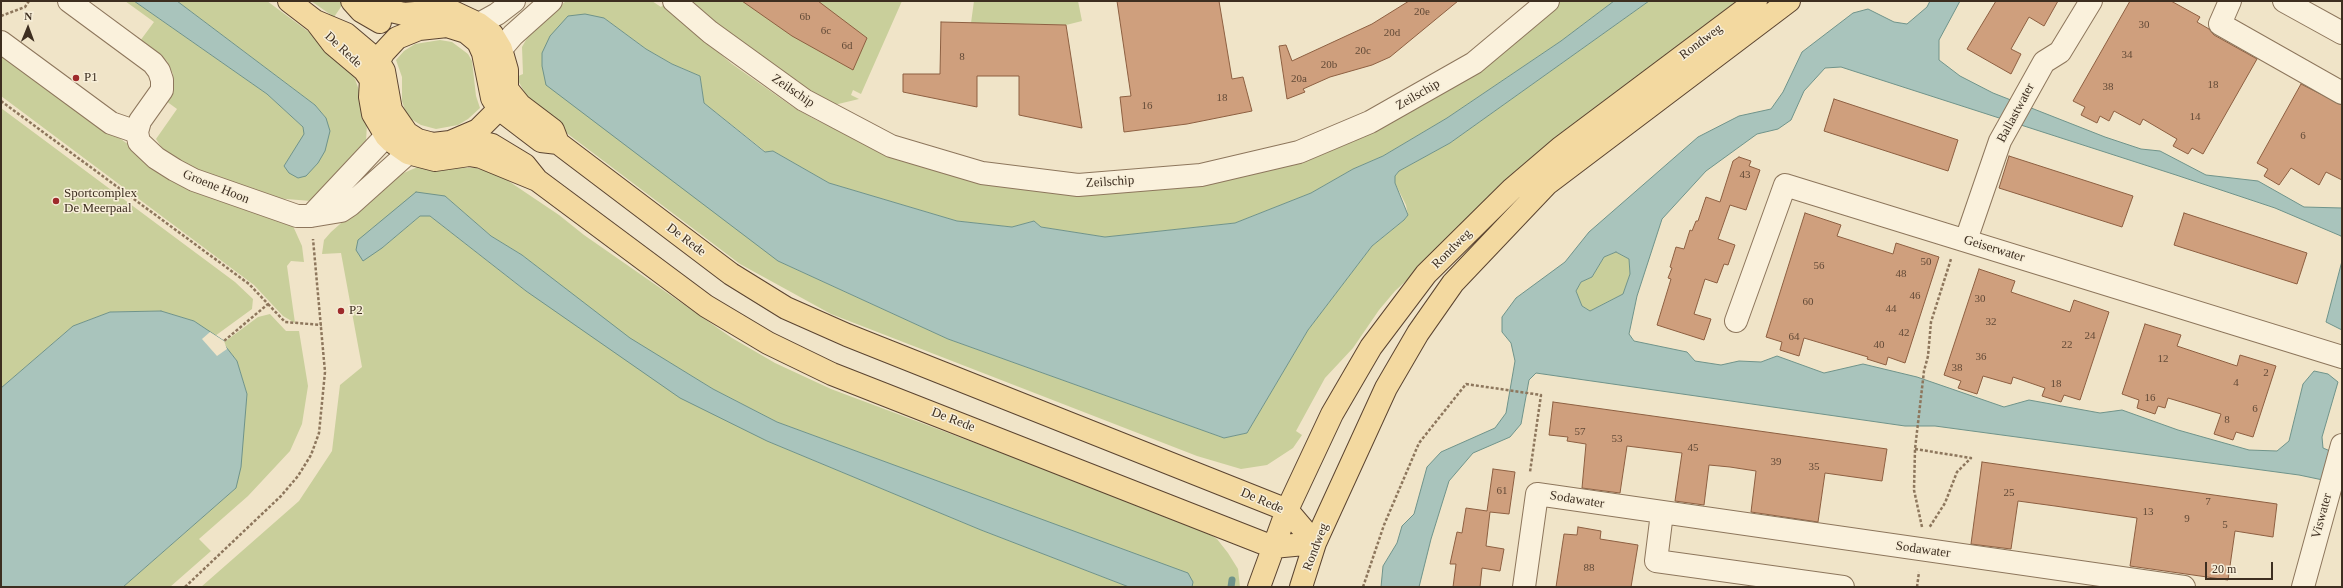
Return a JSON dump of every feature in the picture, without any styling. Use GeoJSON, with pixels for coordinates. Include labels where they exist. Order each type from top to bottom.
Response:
{"type":"FeatureCollection","features":[{"type":"Feature","properties":{"kind":"main road","name":"De Rede"},"geometry":{"type":"LineString","coordinates":[[289,1],[315,20],[333,44],[364,70],[374,70]]}},
{"type":"Feature","properties":{"kind":"main road"},"geometry":{"type":"LineString","coordinates":[[352,1],[361,11],[376,20],[406,23],[449,10],[473,28],[492,34],[500,49],[507,70],[507,89],[499,109],[478,130],[466,146],[435,160],[413,146],[386,136],[373,114],[370,97],[374,70],[406,23]]}},
{"type":"Feature","properties":{"kind":"main road"},"geometry":{"type":"LineString","coordinates":[[371,1],[406,23]]}},
{"type":"Feature","properties":{"kind":"main road","name":"Rondweg"},"geometry":{"type":"LineString","coordinates":[[1259,587],[1286,510],[1312,452],[1353,376],[1399,309],[1426,274],[1512,189],[1560,148],[1756,1]]}},
{"type":"Feature","properties":{"kind":"main road","name":"Rondweg"},"geometry":{"type":"LineString","coordinates":[[1302,587],[1315,543],[1386,388],[1418,333],[1453,284],[1547,184],[1789,1]]}},
{"type":"Feature","properties":{"kind":"main road"},"geometry":{"type":"LineString","coordinates":[[473,28],[483,53],[490,92],[499,109]]}},
{"type":"Feature","properties":{"kind":"main road"},"geometry":{"type":"LineString","coordinates":[[374,70],[385,76],[391,110],[407,133],[413,146]]}},
{"type":"Feature","properties":{"kind":"main road","name":"De Rede"},"geometry":{"type":"LineString","coordinates":[[507,89],[520,105],[553,130],[558,144]]}},
{"type":"Feature","properties":{"kind":"main road","name":"De Rede"},"geometry":{"type":"LineString","coordinates":[[499,109],[541,141],[558,144],[731,274],[786,308],[846,335],[1286,510],[1315,543]]}},
{"type":"Feature","properties":{"kind":"main road","name":"De Rede"},"geometry":{"type":"LineString","coordinates":[[466,146],[481,157],[537,180],[706,306],[768,343],[832,374],[1273,547],[1315,543]]}},
{"type":"Feature","properties":{"kind":"street"},"geometry":{"type":"LineString","coordinates":[[1,42],[111,123],[137,132],[140,121],[162,90],[162,80],[159,71],[152,63],[69,1]]}},
{"type":"Feature","properties":{"kind":"street"},"geometry":{"type":"LineString","coordinates":[[473,28],[497,14],[514,1]]}},
{"type":"Feature","properties":{"kind":"street"},"geometry":{"type":"LineString","coordinates":[[500,49],[513,35],[551,1]]}},
{"type":"Feature","properties":{"kind":"street","name":"Zeilschip"},"geometry":{"type":"LineString","coordinates":[[674,1],[710,32],[804,100],[891,146],[982,173],[1078,185],[1202,175],[1299,152],[1370,122],[1474,63],[1548,1]]}},
{"type":"Feature","properties":{"kind":"street","name":"Ballastwater"},"geometry":{"type":"LineString","coordinates":[[1961,239],[2000,141],[2044,62],[2060,52],[2091,1]]}},
{"type":"Feature","properties":{"kind":"street"},"geometry":{"type":"LineString","coordinates":[[2230,1],[2220,24],[2342,93]]}},
{"type":"Feature","properties":{"kind":"street"},"geometry":{"type":"LineString","coordinates":[[2284,1],[2342,33]]}},
{"type":"Feature","properties":{"kind":"street","name":"Groene Hoon"},"geometry":{"type":"LineString","coordinates":[[137,132],[139,142],[152,154],[194,180],[280,212],[297,216],[311,216],[340,211],[350,205],[413,146]]}},
{"type":"Feature","properties":{"kind":"street"},"geometry":{"type":"LineString","coordinates":[[311,216],[386,136]]}},
{"type":"Feature","properties":{"kind":"street","name":"Geiserwater"},"geometry":{"type":"LineString","coordinates":[[1736,321],[1785,185],[2342,357]]}},
{"type":"Feature","properties":{"kind":"street","name":"Viswater"},"geometry":{"type":"LineString","coordinates":[[2303,587],[2342,445]]}},
{"type":"Feature","properties":{"kind":"street","name":"Sodawater"},"geometry":{"type":"LineString","coordinates":[[1524,587],[1537,494],[1662,513],[1923,543],[2184,587]]}},
{"type":"Feature","properties":{"kind":"street"},"geometry":{"type":"LineString","coordinates":[[1662,513],[1656,561],[1843,587]]}},
{"type":"Feature","properties":{"kind":"path"},"geometry":{"type":"LineString","coordinates":[[1,16],[25,7],[29,1]]}},
{"type":"Feature","properties":{"kind":"path"},"geometry":{"type":"LineString","coordinates":[[1,101],[249,284],[285,322],[322,325]]}},
{"type":"Feature","properties":{"kind":"path"},"geometry":{"type":"LineString","coordinates":[[185,587],[281,496],[298,476],[310,455],[319,433],[323,405],[325,372],[322,325],[311,216]]}},
{"type":"Feature","properties":{"kind":"path"},"geometry":{"type":"LineString","coordinates":[[1917,587],[1923,543],[1914,490],[1915,449],[1924,371],[1928,356],[1931,322],[1961,239]]}},
{"type":"Feature","properties":{"kind":"path"},"geometry":{"type":"LineString","coordinates":[[224,341],[268,304]]}},
{"type":"Feature","properties":{"kind":"path"},"geometry":{"type":"LineString","coordinates":[[1363,587],[1384,525],[1419,443],[1466,384],[1541,395],[1529,484],[1537,494]]}},
{"type":"Feature","properties":{"kind":"path"},"geometry":{"type":"LineString","coordinates":[[1915,449],[1971,458],[1957,472],[1945,503],[1923,543]]}},
{"type":"Feature","properties":{"kind":"green space"},"geometry":{"type":"Polygon","coordinates":[[[125,1],[134,1],[267,94],[303,127],[305,134],[284,166],[298,178],[306,175],[318,163],[326,118],[315,105],[177,1],[267,1],[336,52],[354,76],[361,96],[367,123],[366,142],[311,201],[274,198],[198,172],[164,151],[156,139],[177,109],[166,101],[174,89],[173,74],[167,61],[140,41],[154,22],[125,1]]]}},
{"type":"Feature","properties":{"kind":"green space"},"geometry":{"type":"Polygon","coordinates":[[[311,1],[340,1],[343,4],[334,17],[311,1]]]}},
{"type":"Feature","properties":{"kind":"green space"},"geometry":{"type":"Polygon","coordinates":[[[566,1],[652,1],[661,7],[663,5],[732,64],[793,107],[816,120],[860,141],[1006,182],[1249,174],[1510,44],[1560,1],[1614,1],[1561,41],[1447,118],[1383,156],[1353,169],[1311,193],[1235,223],[1105,237],[1041,227],[1034,221],[1012,227],[957,221],[829,183],[773,151],[766,152],[704,103],[700,76],[672,64],[646,49],[604,18],[778,261],[948,339],[1224,438],[1247,433],[1308,330],[1372,246],[1408,215],[1406,205],[1395,183],[1395,176],[1399,171],[1450,143],[1649,1],[1749,1],[1510,185],[1395,291],[1379,310],[1353,348],[1325,378],[1296,431],[1302,435],[1293,448],[1267,465],[1241,469],[1197,456],[831,314],[740,264],[556,125],[530,102],[516,77],[523,74],[522,47],[531,31],[566,1]]]}},
{"type":"Feature","properties":{"kind":"green space"},"geometry":{"type":"Polygon","coordinates":[[[691,1],[902,1],[861,94],[853,90],[851,95],[859,99],[834,105],[805,90],[743,45],[691,1]]]}},
{"type":"Feature","properties":{"kind":"green space"},"geometry":{"type":"Polygon","coordinates":[[[974,1],[1078,1],[1082,21],[1066,25],[971,23],[974,1]]]}},
{"type":"Feature","properties":{"kind":"green space"},"geometry":{"type":"Polygon","coordinates":[[[440,40],[452,42],[468,54],[472,61],[476,96],[480,108],[468,119],[458,125],[436,129],[421,125],[411,119],[405,110],[402,101],[402,77],[396,60],[404,51],[415,44],[440,40]]]}},
{"type":"Feature","properties":{"kind":"green space"},"geometry":{"type":"Polygon","coordinates":[[[1,53],[189,188],[293,226],[302,246],[304,262],[291,261],[287,266],[295,323],[283,316],[254,285],[1,96],[1,53]]]}},
{"type":"Feature","properties":{"kind":"green space","name":"Sportcomplex De Meerpaal"},"geometry":{"type":"Polygon","coordinates":[[[1,108],[235,282],[253,299],[252,309],[215,336],[194,321],[161,311],[110,312],[73,326],[1,388],[1,108]]]}},
{"type":"Feature","properties":{"kind":"green space"},"geometry":{"type":"Polygon","coordinates":[[[420,166],[475,168],[498,174],[559,215],[584,235],[732,338],[775,363],[831,389],[1199,527],[1217,539],[1228,553],[1238,569],[1240,587],[1192,587],[1193,582],[1187,573],[777,422],[713,389],[629,338],[522,255],[491,236],[445,196],[382,222],[371,229],[382,248],[420,216],[430,216],[526,291],[767,441],[981,530],[1129,587],[201,587],[299,501],[332,451],[340,385],[362,367],[341,253],[322,254],[324,240],[392,178],[420,166]]]}},
{"type":"Feature","properties":{"kind":"green space"},"geometry":{"type":"Polygon","coordinates":[[[1616,252],[1629,259],[1630,274],[1623,294],[1590,311],[1582,306],[1576,291],[1581,282],[1592,277],[1604,257],[1616,252]]]}},
{"type":"Feature","properties":{"kind":"green space"},"geometry":{"type":"Polygon","coordinates":[[[270,314],[286,331],[299,331],[308,386],[302,424],[290,451],[248,496],[199,539],[211,551],[170,587],[123,587],[236,488],[247,394],[237,361],[223,343],[258,317],[270,314]]]}},
{"type":"Feature","properties":{"kind":"water"},"geometry":{"type":"Polygon","coordinates":[[[134,1],[177,1],[315,105],[326,118],[330,131],[325,151],[318,163],[306,176],[298,178],[289,173],[284,166],[304,134],[303,127],[267,94],[134,1]]]}},
{"type":"Feature","properties":{"kind":"water"},"geometry":{"type":"Polygon","coordinates":[[[1614,1],[1649,1],[1450,143],[1399,171],[1395,176],[1395,183],[1408,215],[1372,246],[1308,330],[1247,433],[1224,438],[948,339],[778,261],[546,85],[542,66],[542,53],[550,36],[568,16],[585,14],[604,18],[646,49],[672,64],[700,76],[704,103],[765,152],[773,151],[829,183],[957,221],[1012,227],[1034,221],[1041,227],[1105,237],[1235,223],[1311,193],[1353,169],[1383,156],[1447,118],[1561,41],[1614,1]]]}},
{"type":"Feature","properties":{"kind":"water"},"geometry":{"type":"Polygon","coordinates":[[[1930,1],[1960,1],[1939,40],[1939,60],[1960,76],[1993,93],[2105,137],[2141,149],[2160,151],[2206,175],[2258,181],[2304,207],[2342,208],[2342,238],[2341,236],[2275,208],[2176,175],[1841,67],[1825,68],[1804,91],[1791,120],[1778,129],[1757,134],[1706,171],[1662,219],[1637,296],[1629,334],[1634,341],[1687,352],[1695,361],[1721,365],[1739,361],[1761,362],[1777,356],[1824,373],[1863,364],[1917,377],[2004,407],[2029,400],[2100,413],[2122,410],[2178,430],[2249,450],[2277,451],[2289,441],[2303,384],[2314,371],[2328,374],[2338,382],[2322,437],[2323,448],[2342,456],[2342,484],[2299,475],[1935,426],[1905,426],[1536,373],[1529,380],[1521,424],[1510,437],[1473,453],[1449,481],[1431,539],[1419,587],[1381,587],[1383,566],[1397,543],[1402,526],[1414,514],[1427,467],[1441,452],[1495,428],[1506,413],[1515,361],[1511,343],[1502,332],[1502,317],[1516,298],[1565,262],[1589,232],[1698,137],[1739,116],[1771,109],[1783,92],[1802,52],[1853,13],[1868,9],[1894,22],[1907,24],[1927,7],[1930,1]],[[1616,252],[1604,257],[1592,277],[1581,282],[1576,291],[1582,306],[1590,311],[1623,294],[1630,274],[1629,259],[1616,252]]]}},
{"type":"Feature","properties":{"kind":"water"},"geometry":{"type":"Polygon","coordinates":[[[416,192],[445,196],[491,236],[522,255],[630,338],[713,389],[777,422],[1188,573],[1193,582],[1192,587],[1129,587],[981,530],[767,441],[680,398],[526,291],[430,216],[420,216],[382,248],[363,261],[356,250],[358,240],[416,192]]]}},
{"type":"Feature","properties":{"kind":"water"},"geometry":{"type":"Polygon","coordinates":[[[2342,261],[2342,330],[2326,322],[2342,261]]]}},
{"type":"Feature","properties":{"kind":"water"},"geometry":{"type":"Polygon","coordinates":[[[161,311],[194,321],[224,341],[223,343],[237,361],[247,394],[241,467],[236,488],[123,587],[1,587],[1,388],[73,326],[110,312],[161,311]]]}},
{"type":"Feature","properties":{"kind":"pier"},"geometry":{"type":"Polygon","coordinates":[[[210,332],[224,341],[227,349],[217,356],[202,339],[210,332]]]}},
{"type":"Feature","properties":{"kind":"building"},"geometry":{"type":"Polygon","coordinates":[[[742,1],[818,1],[867,38],[853,70],[792,36],[742,1]]]}},
{"type":"Feature","properties":{"kind":"building"},"geometry":{"type":"Polygon","coordinates":[[[1117,1],[1219,1],[1232,79],[1243,77],[1252,111],[1187,124],[1124,132],[1120,97],[1131,96],[1117,1]]]}},
{"type":"Feature","properties":{"kind":"building"},"geometry":{"type":"Polygon","coordinates":[[[1409,1],[1458,1],[1390,57],[1372,65],[1330,77],[1303,89],[1305,92],[1287,99],[1279,46],[1286,45],[1292,61],[1372,24],[1409,1]]]}},
{"type":"Feature","properties":{"kind":"building"},"geometry":{"type":"Polygon","coordinates":[[[1996,1],[2058,1],[2044,26],[2029,17],[2011,49],[2021,54],[2011,74],[1967,49],[1996,1]]]}},
{"type":"Feature","properties":{"kind":"building"},"geometry":{"type":"Polygon","coordinates":[[[2130,1],[2171,1],[2200,17],[2197,22],[2209,29],[2214,35],[2257,59],[2203,154],[2192,148],[2188,154],[2173,146],[2177,139],[2143,119],[2140,125],[2114,111],[2109,121],[2100,116],[2097,123],[2081,115],[2085,107],[2073,101],[2130,1]]]}},
{"type":"Feature","properties":{"kind":"building"},"geometry":{"type":"Polygon","coordinates":[[[941,22],[1066,25],[1082,128],[1019,115],[1019,76],[977,76],[977,107],[903,92],[903,74],[940,74],[941,22]]]}},
{"type":"Feature","properties":{"kind":"building"},"geometry":{"type":"Polygon","coordinates":[[[2301,84],[2342,105],[2342,180],[2326,172],[2319,185],[2291,168],[2279,185],[2264,176],[2268,169],[2257,163],[2301,84]]]}},
{"type":"Feature","properties":{"kind":"building"},"geometry":{"type":"Polygon","coordinates":[[[1834,99],[1958,140],[1948,171],[1824,131],[1834,99]]]}},
{"type":"Feature","properties":{"kind":"building"},"geometry":{"type":"Polygon","coordinates":[[[2009,156],[2133,196],[2122,227],[1999,188],[2009,156]]]}},
{"type":"Feature","properties":{"kind":"building"},"geometry":{"type":"Polygon","coordinates":[[[1739,157],[1751,161],[1749,166],[1760,170],[1746,210],[1730,205],[1718,239],[1735,245],[1728,265],[1724,264],[1717,283],[1705,279],[1694,314],[1711,319],[1704,340],[1657,325],[1671,279],[1668,278],[1672,268],[1670,267],[1676,247],[1684,249],[1690,230],[1692,231],[1696,221],[1698,221],[1706,197],[1720,202],[1733,161],[1739,157]]]}},
{"type":"Feature","properties":{"kind":"building"},"geometry":{"type":"Polygon","coordinates":[[[1805,213],[1841,225],[1837,236],[1893,254],[1896,243],[1939,257],[1905,363],[1888,357],[1886,365],[1867,359],[1868,357],[1804,338],[1799,356],[1780,350],[1782,342],[1766,337],[1805,213]]]}},
{"type":"Feature","properties":{"kind":"building"},"geometry":{"type":"Polygon","coordinates":[[[2184,213],[2307,253],[2297,284],[2174,245],[2184,213]]]}},
{"type":"Feature","properties":{"kind":"building"},"geometry":{"type":"Polygon","coordinates":[[[1979,269],[2015,281],[2011,292],[2070,312],[2074,300],[2109,312],[2080,400],[2064,395],[2061,402],[2042,396],[2045,388],[2013,377],[2011,384],[1983,376],[1977,394],[1958,388],[1961,381],[1944,375],[1979,269]]]}},
{"type":"Feature","properties":{"kind":"building"},"geometry":{"type":"Polygon","coordinates":[[[2145,324],[2181,335],[2177,346],[2237,366],[2240,355],[2276,366],[2253,437],[2236,432],[2233,440],[2214,434],[2221,414],[2168,398],[2165,408],[2158,406],[2155,414],[2137,408],[2139,400],[2122,394],[2145,324]]]}},
{"type":"Feature","properties":{"kind":"building"},"geometry":{"type":"Polygon","coordinates":[[[1553,402],[1887,449],[1882,481],[1825,473],[1818,522],[1751,512],[1756,471],[1730,467],[1709,465],[1704,505],[1675,501],[1682,453],[1627,446],[1620,493],[1582,488],[1586,444],[1567,441],[1568,437],[1549,435],[1553,402]]]}},
{"type":"Feature","properties":{"kind":"building"},"geometry":{"type":"Polygon","coordinates":[[[1982,462],[2277,504],[2273,537],[2235,531],[2228,580],[2130,566],[2137,518],[2055,506],[2018,501],[2011,549],[1971,544],[1982,462]]]}},
{"type":"Feature","properties":{"kind":"building"},"geometry":{"type":"Polygon","coordinates":[[[1493,469],[1515,472],[1509,514],[1490,512],[1486,546],[1504,549],[1500,571],[1482,568],[1480,587],[1453,587],[1456,564],[1450,564],[1457,532],[1462,533],[1466,508],[1487,511],[1493,469]]]}},
{"type":"Feature","properties":{"kind":"building"},"geometry":{"type":"Polygon","coordinates":[[[1578,527],[1601,531],[1600,539],[1638,545],[1631,587],[1556,587],[1564,534],[1577,535],[1578,527]]]}},
{"type":"Feature","properties":{"kind":"waterway"},"geometry":{"type":"LineString","coordinates":[[1231,587],[1232,580]]}},
{"type":"Feature","properties":{"kind":"place","name":"P1"},"geometry":{"type":"Point","coordinates":[76,78]}},
{"type":"Feature","properties":{"kind":"place","name":"Sportcomplex De Meerpaal"},"geometry":{"type":"Point","coordinates":[56,201]}},
{"type":"Feature","properties":{"kind":"place","name":"P2"},"geometry":{"type":"Point","coordinates":[341,311]}}]}
